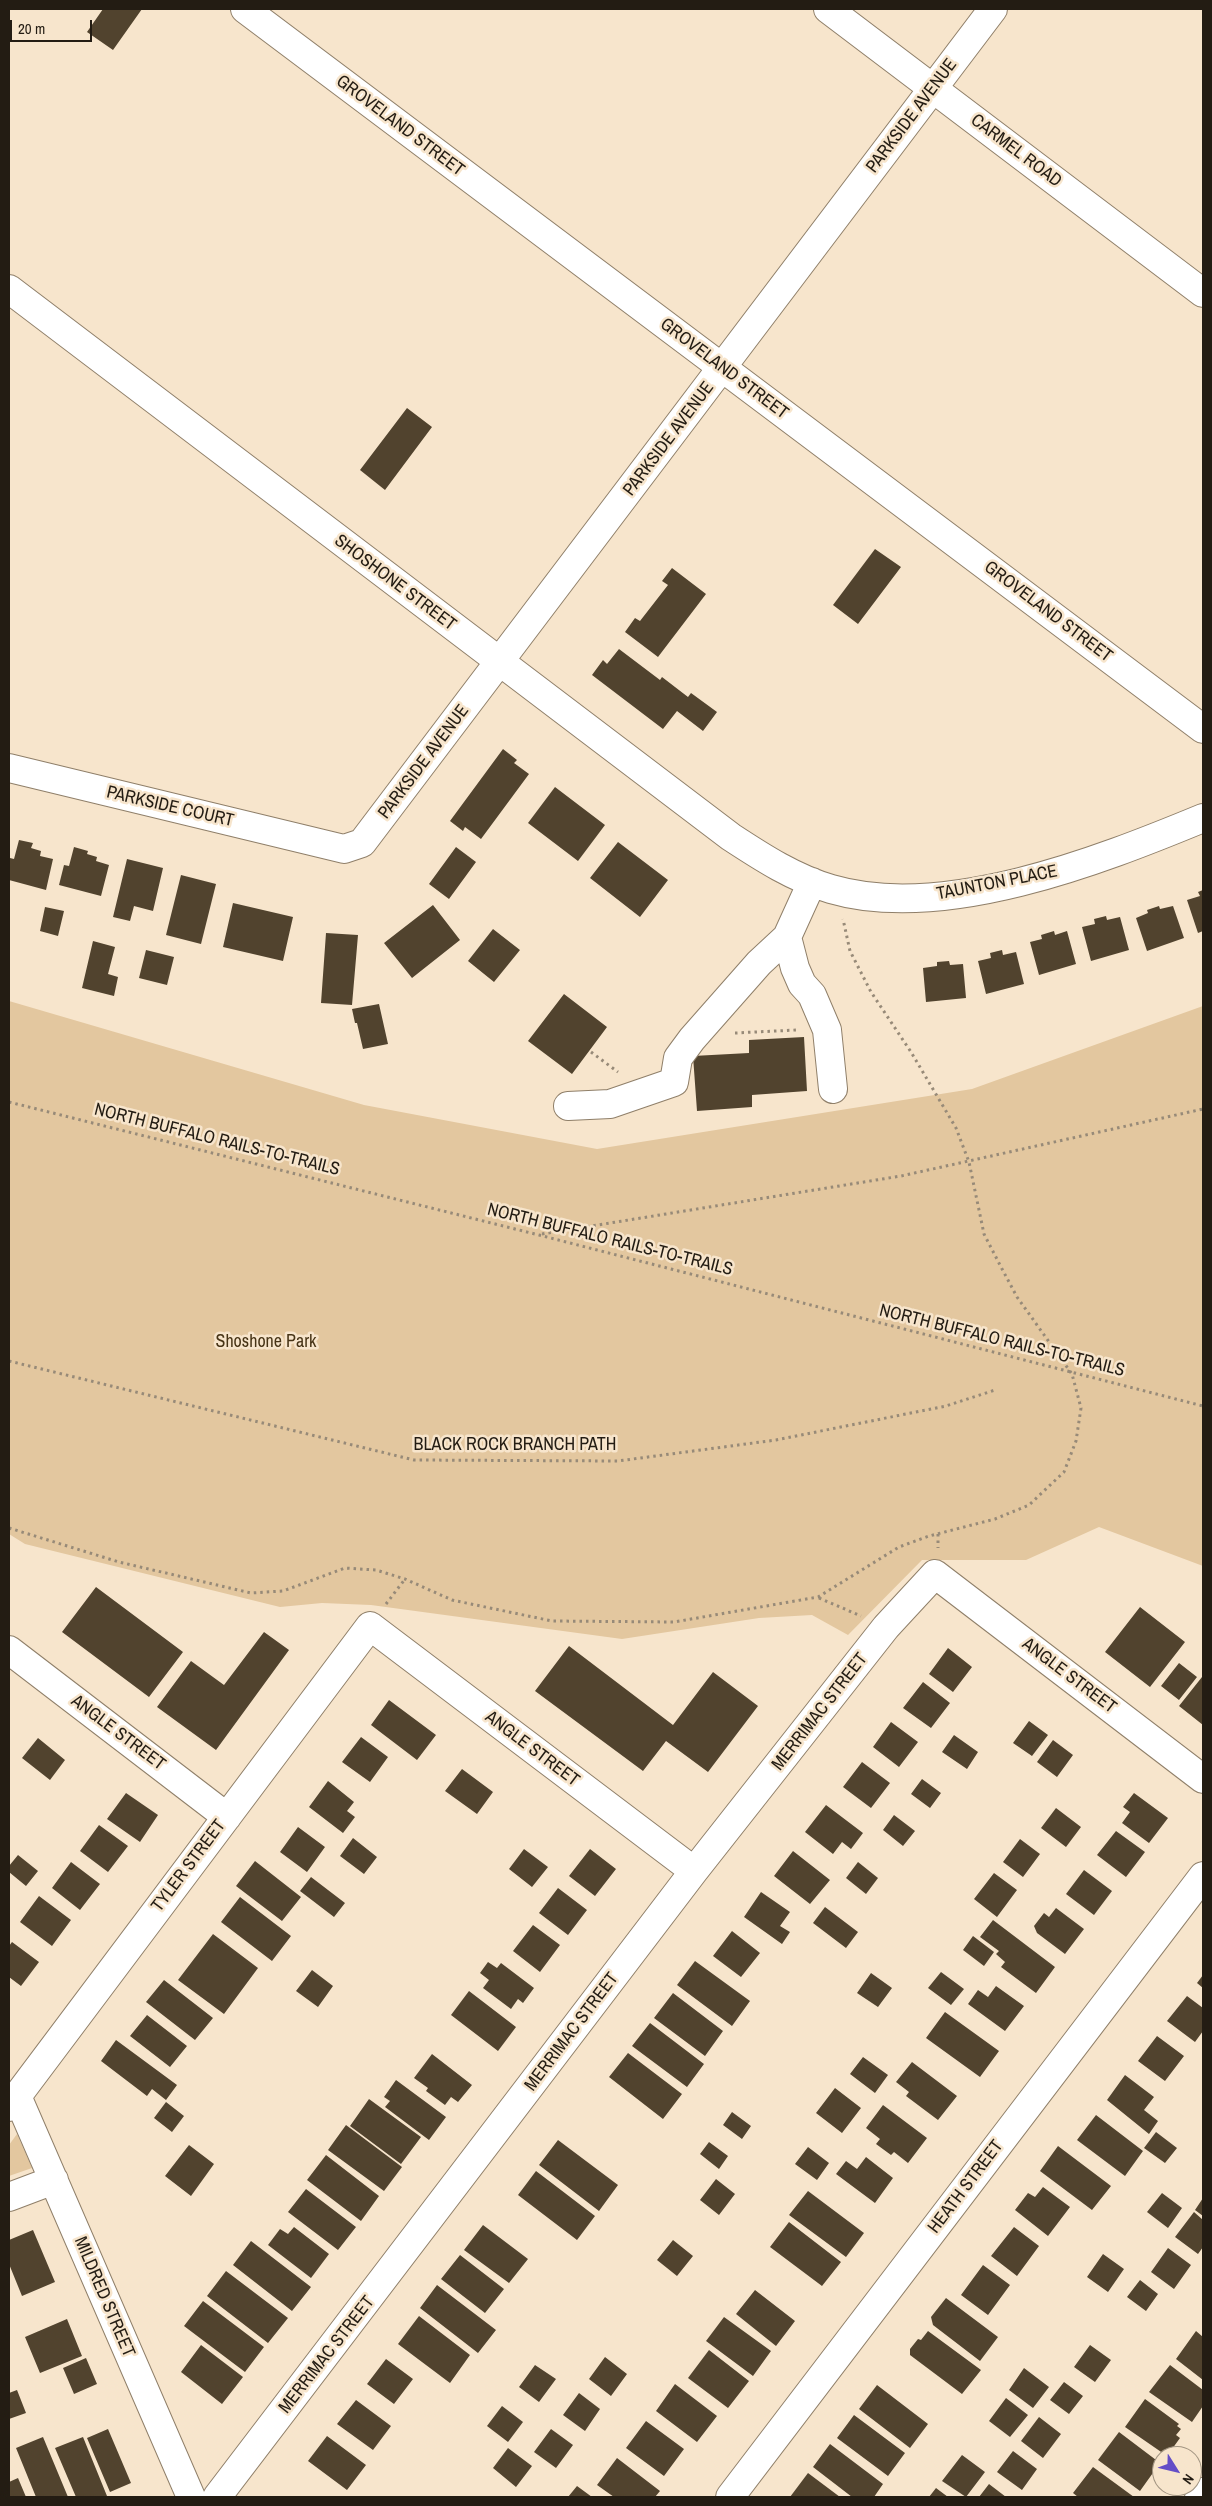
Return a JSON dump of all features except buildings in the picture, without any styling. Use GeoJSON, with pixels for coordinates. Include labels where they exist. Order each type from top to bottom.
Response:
{"type":"FeatureCollection","features":[{"type":"Feature","properties":{"kind":"street","name":"GROVELAND STREET"},"geometry":{"type":"LineString","coordinates":[[245,9],[1203,729]]}},
{"type":"Feature","properties":{"kind":"street","name":"CARMEL ROAD"},"geometry":{"type":"LineString","coordinates":[[828,9],[1203,293]]}},
{"type":"Feature","properties":{"kind":"street","name":"PARKSIDE AVENUE"},"geometry":{"type":"LineString","coordinates":[[331,846],[344,849],[356,846],[366,839],[994,9]]}},
{"type":"Feature","properties":{"kind":"street","name":"SHOSHONE STREET"},"geometry":{"type":"LineString","coordinates":[[9,289],[731,837],[786,871]]}},
{"type":"Feature","properties":{"kind":"street","name":"PARKSIDE COURT"},"geometry":{"type":"LineString","coordinates":[[9,768],[331,846]]}},
{"type":"Feature","properties":{"kind":"street","name":"TAUNTON PLACE"},"geometry":{"type":"LineString","coordinates":[[786,871],[832,889],[882,899],[914,898],[976,891],[1059,872],[1131,848],[1203,818]]}},
{"type":"Feature","properties":{"kind":"street"},"geometry":{"type":"LineString","coordinates":[[568,1106],[610,1104],[647,1093],[674,1082],[678,1058],[692,1039],[760,963],[787,938],[812,882]]}},
{"type":"Feature","properties":{"kind":"street"},"geometry":{"type":"LineString","coordinates":[[787,938],[794,968],[802,984],[812,995],[827,1030],[833,1089]]}},
{"type":"Feature","properties":{"kind":"street","name":"ANGLE STREET"},"geometry":{"type":"LineString","coordinates":[[935,1574],[1203,1779]]}},
{"type":"Feature","properties":{"kind":"street","name":"MERRIMAC STREET"},"geometry":{"type":"LineString","coordinates":[[217,2497],[694,1871],[886,1627],[935,1574]]}},
{"type":"Feature","properties":{"kind":"street","name":"ANGLE STREET"},"geometry":{"type":"LineString","coordinates":[[378,1616],[694,1871]]}},
{"type":"Feature","properties":{"kind":"street","name":"TYLER STREET"},"geometry":{"type":"LineString","coordinates":[[13,2101],[378,1616]]}},
{"type":"Feature","properties":{"kind":"street","name":"ANGLE STREET"},"geometry":{"type":"LineString","coordinates":[[9,1650],[227,1816]]}},
{"type":"Feature","properties":{"kind":"street","name":"HEATH STREET"},"geometry":{"type":"LineString","coordinates":[[730,2497],[1203,1876]]}},
{"type":"Feature","properties":{"kind":"street","name":"MILDRED STREET"},"geometry":{"type":"LineString","coordinates":[[13,2101],[54,2180],[191,2497]]}},
{"type":"Feature","properties":{"kind":"street"},"geometry":{"type":"LineString","coordinates":[[9,2197],[54,2180]]}},
{"type":"Feature","properties":{"kind":"street"},"geometry":{"type":"LineString","coordinates":[[1199,2497],[1203,2492]]}},
{"type":"Feature","properties":{"kind":"path"},"geometry":{"type":"LineString","coordinates":[[9,1528],[119,1562],[251,1593],[284,1591],[345,1568],[376,1570],[405,1579],[452,1600],[552,1621],[674,1622],[818,1597],[899,1547],[929,1536],[994,1519],[1029,1505],[1064,1472],[1076,1441],[1081,1408],[1072,1374],[1017,1297],[984,1234],[969,1162],[956,1128],[911,1052],[871,992],[850,951],[842,910]]}},
{"type":"Feature","properties":{"kind":"path"},"geometry":{"type":"LineString","coordinates":[[730,1033],[805,1029]]}},
{"type":"Feature","properties":{"kind":"path"},"geometry":{"type":"LineString","coordinates":[[775,1031],[776,1037]]}},
{"type":"Feature","properties":{"kind":"path"},"geometry":{"type":"LineString","coordinates":[[591,1052],[626,1078]]}},
{"type":"Feature","properties":{"kind":"path","name":"NORTH BUFFALO RAILS-TO-TRAILS"},"geometry":{"type":"LineString","coordinates":[[9,1102],[539,1235],[1072,1374],[1203,1406]]}},
{"type":"Feature","properties":{"kind":"path"},"geometry":{"type":"LineString","coordinates":[[539,1235],[901,1176],[1203,1109]]}},
{"type":"Feature","properties":{"kind":"path","name":"BLACK ROCK BRANCH PATH"},"geometry":{"type":"LineString","coordinates":[[9,1361],[414,1460],[618,1461],[776,1440],[946,1406],[995,1390]]}},
{"type":"Feature","properties":{"kind":"path"},"geometry":{"type":"LineString","coordinates":[[378,1616],[405,1579]]}},
{"type":"Feature","properties":{"kind":"path"},"geometry":{"type":"LineString","coordinates":[[818,1597],[868,1619]]}},
{"type":"Feature","properties":{"kind":"green space","name":"Shoshone Park"},"geometry":{"type":"Polygon","coordinates":[[[9,1001],[364,1105],[597,1149],[972,1089],[1203,1006],[1203,1566],[1099,1527],[1026,1560],[922,1560],[848,1635],[812,1615],[759,1618],[622,1639],[371,1605],[322,1603],[280,1607],[25,1544],[9,1534],[9,1001]]]}},
{"type":"Feature","properties":{"kind":"green space"},"geometry":{"type":"Polygon","coordinates":[[[17,2134],[32,2168],[9,2176],[9,2145],[17,2134]]]}}]}
